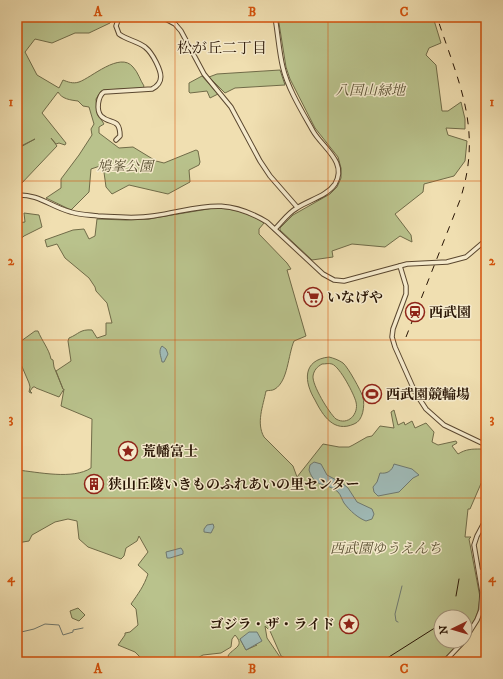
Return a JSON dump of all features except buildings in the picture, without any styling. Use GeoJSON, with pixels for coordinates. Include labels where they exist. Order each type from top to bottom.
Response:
{"type":"FeatureCollection","features":[{"type":"Feature","properties":{"kind":"street"},"geometry":{"type":"LineString","coordinates":[[116,140],[120,136],[120,130],[114,121],[103,118],[99,112],[98,98],[104,92],[152,89],[158,84],[161,78],[161,72],[151,52],[144,46],[119,34],[116,26],[119,17]]}},
{"type":"Feature","properties":{"kind":"street"},"geometry":{"type":"LineString","coordinates":[[162,17],[175,24],[204,74],[231,107],[262,165],[298,207]]}},
{"type":"Feature","properties":{"kind":"street"},"geometry":{"type":"LineString","coordinates":[[275,17],[283,69],[288,85],[314,133],[338,164],[336,182],[329,191],[298,207],[288,214],[275,229]]}},
{"type":"Feature","properties":{"kind":"street"},"geometry":{"type":"LineString","coordinates":[[17,195],[43,199],[70,212],[126,218],[154,216],[204,206],[226,206],[239,208],[267,222],[323,274],[336,281],[349,280],[412,263],[447,262],[462,258],[470,254],[486,240]]}},
{"type":"Feature","properties":{"kind":"street"},"geometry":{"type":"LineString","coordinates":[[400,266],[406,286],[406,294],[393,329],[392,337],[415,392],[426,409],[444,425],[486,445]]}},
{"type":"Feature","properties":{"kind":"street"},"geometry":{"type":"LineString","coordinates":[[473,626],[478,619],[481,610],[482,597],[474,545],[486,519]]}},
{"type":"Feature","properties":{"kind":"street"},"geometry":{"type":"LineString","coordinates":[[479,573],[486,568]]}},
{"type":"Feature","properties":{"kind":"street"},"geometry":{"type":"LineString","coordinates":[[433,662],[446,660],[456,649]]}},
{"type":"Feature","properties":{"kind":"green space","name":"鳩峯公園"},"geometry":{"type":"Polygon","coordinates":[[[17,17],[113,17],[110,23],[89,33],[75,33],[52,43],[35,39],[25,52],[37,75],[59,88],[63,80],[77,83],[113,64],[121,62],[127,63],[133,67],[144,86],[143,88],[101,91],[96,99],[97,113],[104,124],[99,127],[99,133],[119,148],[133,147],[156,161],[164,163],[196,150],[198,151],[200,162],[199,165],[189,170],[190,182],[168,194],[129,185],[112,194],[106,187],[103,165],[91,169],[89,192],[71,210],[46,198],[61,188],[61,179],[92,135],[91,129],[94,124],[89,107],[83,106],[78,101],[64,98],[58,92],[42,113],[66,143],[65,145],[59,143],[56,144],[51,138],[57,146],[20,185],[17,184],[17,149],[35,139],[17,148],[17,17]]]}},
{"type":"Feature","properties":{"kind":"green space","name":"八国山緑地"},"geometry":{"type":"Polygon","coordinates":[[[278,17],[433,17],[441,43],[429,48],[426,55],[436,65],[442,111],[448,111],[461,102],[465,119],[465,129],[446,128],[448,135],[467,141],[465,161],[454,176],[424,184],[423,192],[395,214],[411,235],[412,242],[400,236],[385,247],[352,244],[332,251],[333,257],[312,260],[280,230],[280,228],[293,215],[330,194],[337,187],[341,178],[341,168],[338,157],[315,128],[290,79],[286,67],[278,17]]]}},
{"type":"Feature","properties":{"kind":"green space"},"geometry":{"type":"Polygon","coordinates":[[[280,70],[285,85],[235,88],[225,93],[209,77],[217,74],[280,70]]]}},
{"type":"Feature","properties":{"kind":"green space"},"geometry":{"type":"Polygon","coordinates":[[[202,76],[218,94],[210,98],[207,91],[189,92],[189,83],[202,76]]]}},
{"type":"Feature","properties":{"kind":"green space","name":"西武園ゆうえんち"},"geometry":{"type":"Polygon","coordinates":[[[214,208],[234,210],[253,216],[264,223],[259,229],[259,234],[291,269],[287,270],[306,336],[294,341],[283,380],[274,390],[266,391],[260,420],[264,437],[293,466],[297,477],[323,444],[349,447],[367,437],[372,436],[380,426],[394,428],[391,412],[394,410],[398,425],[404,422],[405,425],[412,421],[415,428],[426,423],[434,432],[432,442],[438,445],[456,441],[457,443],[452,446],[458,454],[464,451],[481,449],[483,456],[482,458],[486,466],[486,472],[470,509],[468,509],[465,537],[471,537],[469,539],[480,597],[478,611],[473,622],[473,609],[433,609],[433,649],[454,649],[446,657],[430,658],[420,662],[294,662],[281,656],[270,631],[265,626],[267,638],[280,657],[292,662],[230,662],[228,656],[239,645],[238,639],[235,635],[232,639],[231,647],[221,653],[203,655],[190,662],[145,662],[135,652],[118,645],[125,633],[130,632],[138,625],[136,609],[131,604],[143,586],[148,574],[138,565],[148,552],[139,536],[137,541],[126,548],[124,556],[121,559],[88,547],[79,539],[77,521],[68,519],[55,522],[32,535],[29,541],[17,543],[17,470],[55,474],[75,474],[84,472],[91,468],[92,419],[61,406],[64,389],[59,397],[35,387],[33,387],[30,391],[32,393],[29,392],[29,383],[17,355],[17,344],[35,331],[38,331],[51,359],[53,360],[54,367],[63,389],[56,371],[71,361],[68,341],[69,338],[82,331],[88,330],[92,330],[97,338],[106,335],[106,323],[112,323],[107,303],[96,291],[89,278],[65,258],[57,244],[47,247],[45,240],[73,230],[84,229],[89,239],[95,236],[97,219],[148,219],[214,208]],[[240,639],[246,650],[257,645],[240,639]]]}},
{"type":"Feature","properties":{"kind":"green space"},"geometry":{"type":"Polygon","coordinates":[[[24,213],[39,215],[42,227],[24,236],[17,242],[17,223],[25,222],[24,213]]]}},
{"type":"Feature","properties":{"kind":"green space"},"geometry":{"type":"Polygon","coordinates":[[[329,357],[336,359],[345,365],[362,394],[364,401],[363,413],[359,420],[354,424],[347,426],[335,425],[322,412],[311,393],[307,379],[308,373],[314,362],[329,357]],[[322,364],[314,372],[313,380],[325,405],[333,416],[340,421],[345,421],[352,418],[356,411],[356,402],[353,393],[343,375],[332,364],[322,364]]]}},
{"type":"Feature","properties":{"kind":"green space"},"geometry":{"type":"Polygon","coordinates":[[[486,573],[486,601],[484,601],[483,582],[486,573]]]}},
{"type":"Feature","properties":{"kind":"green space"},"geometry":{"type":"Polygon","coordinates":[[[78,608],[85,615],[79,621],[72,618],[70,611],[78,608]]]}},
{"type":"Feature","properties":{"kind":"water"},"geometry":{"type":"Polygon","coordinates":[[[162,346],[166,349],[168,354],[164,362],[162,362],[160,354],[162,346]]]}},
{"type":"Feature","properties":{"kind":"water"},"geometry":{"type":"Polygon","coordinates":[[[314,462],[321,464],[327,475],[348,488],[357,502],[372,509],[374,514],[372,519],[366,521],[357,516],[344,503],[338,492],[318,483],[309,470],[310,465],[314,462]]]}},
{"type":"Feature","properties":{"kind":"water"},"geometry":{"type":"Polygon","coordinates":[[[394,464],[412,469],[419,475],[413,478],[399,492],[378,496],[374,492],[373,487],[377,482],[380,473],[389,472],[394,464]]]}},
{"type":"Feature","properties":{"kind":"water"},"geometry":{"type":"Polygon","coordinates":[[[213,524],[214,527],[211,533],[204,532],[207,525],[213,524]]]}},
{"type":"Feature","properties":{"kind":"water"},"geometry":{"type":"Polygon","coordinates":[[[181,548],[183,554],[167,558],[166,552],[181,548]]]}},
{"type":"Feature","properties":{"kind":"water"},"geometry":{"type":"Polygon","coordinates":[[[249,632],[257,632],[262,641],[246,650],[240,639],[249,632]]]}},
{"type":"Feature","properties":{"kind":"waterway"},"geometry":{"type":"LineString","coordinates":[[484,17],[486,25]]}},
{"type":"Feature","properties":{"kind":"waterway"},"geometry":{"type":"LineString","coordinates":[[398,622],[396,621],[395,614],[402,586]]}},
{"type":"Feature","properties":{"kind":"waterway"},"geometry":{"type":"LineString","coordinates":[[17,633],[34,629],[45,624],[59,625],[63,635],[73,632],[73,630],[83,628]]}},
{"type":"Feature","properties":{"kind":"tram line"},"geometry":{"type":"LineString","coordinates":[[456,596],[459,579]]}},
{"type":"Feature","properties":{"kind":"tram line"},"geometry":{"type":"LineString","coordinates":[[381,662],[433,629]]}},
{"type":"Feature","properties":{"kind":"railway"},"geometry":{"type":"LineString","coordinates":[[406,337],[460,200],[467,174],[469,129],[465,107],[460,86],[437,17]]}},
{"type":"Feature","properties":{"kind":"place","name":"いなげや"},"geometry":{"type":"Point","coordinates":[313,297]}},
{"type":"Feature","properties":{"kind":"place","name":"西武園"},"geometry":{"type":"Point","coordinates":[415,312]}},
{"type":"Feature","properties":{"kind":"place","name":"西武園競輪場"},"geometry":{"type":"Point","coordinates":[372,394]}},
{"type":"Feature","properties":{"kind":"place","name":"荒幡富士"},"geometry":{"type":"Point","coordinates":[128,451]}},
{"type":"Feature","properties":{"kind":"place","name":"狭山丘陵いきものふれあいの里センター"},"geometry":{"type":"Point","coordinates":[94,484]}},
{"type":"Feature","properties":{"kind":"place","name":"ゴジラ・ザ・ライド"},"geometry":{"type":"Point","coordinates":[349,624]}},
{"type":"Feature","properties":{"kind":"district","name":"松が丘二丁目"},"geometry":{"type":"Point","coordinates":[222,48]}}]}
